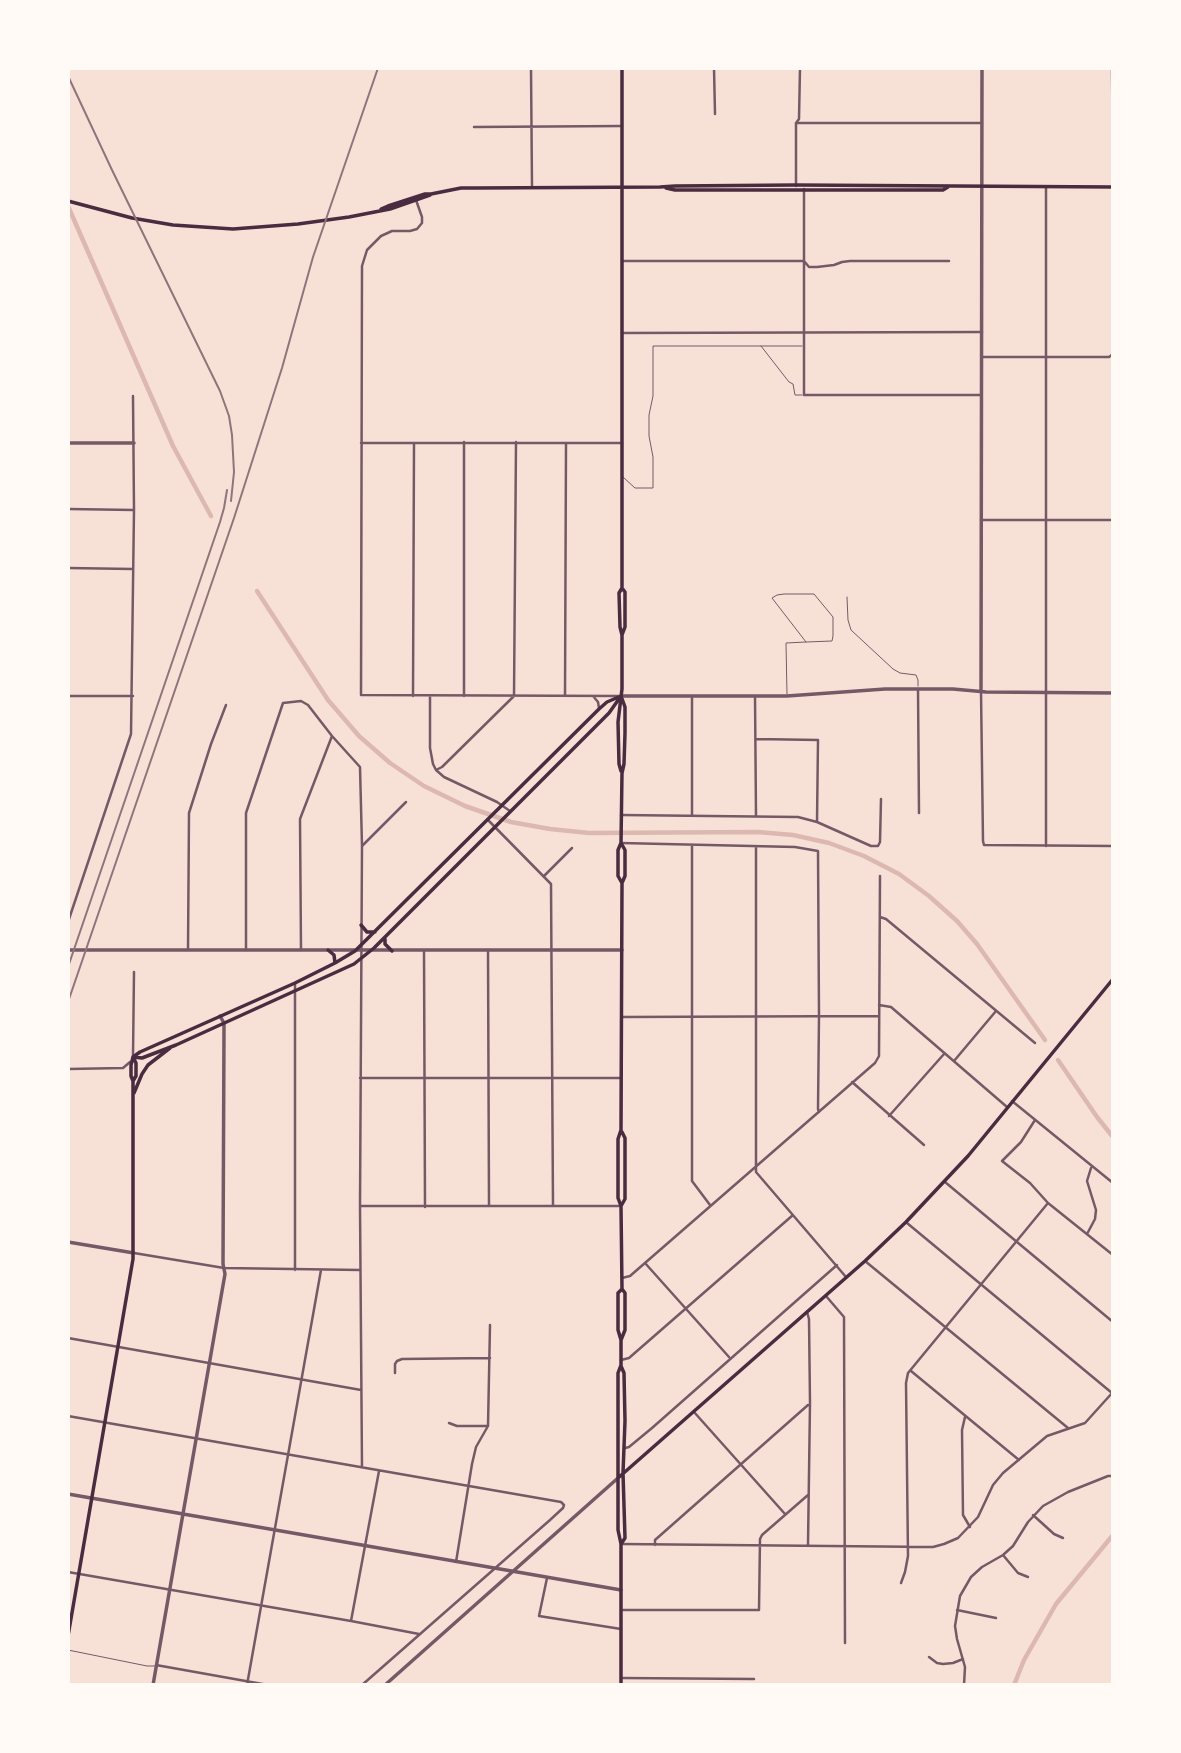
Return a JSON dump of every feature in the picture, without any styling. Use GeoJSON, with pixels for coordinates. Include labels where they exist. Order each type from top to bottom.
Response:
{"type":"FeatureCollection","features":[{"type":"Feature","properties":{"kind":"main road"},"geometry":{"type":"LineString","coordinates":[[621,1544],[625,1538],[624,1373],[621,1340],[625,1330],[625,1293],[622,1289],[621,1206],[625,1199],[625,1138],[621,1130],[622,883],[618,876],[625,733],[625,707],[621,696],[622,635],[619,593],[622,587],[622,68]]}},
{"type":"Feature","properties":{"kind":"main road"},"geometry":{"type":"LineString","coordinates":[[381,209],[425,194],[461,188],[660,187],[675,190],[1113,185]]}},
{"type":"Feature","properties":{"kind":"main road"},"geometry":{"type":"LineString","coordinates":[[796,187],[804,190],[943,190],[948,187]]}},
{"type":"Feature","properties":{"kind":"main road"},"geometry":{"type":"LineString","coordinates":[[68,201],[132,218],[200,227],[267,227],[390,209],[430,194]]}},
{"type":"Feature","properties":{"kind":"main road"},"geometry":{"type":"LineString","coordinates":[[68,1636],[134,1253],[133,1057],[295,983],[359,949],[572,735],[607,702],[621,696]]}},
{"type":"Feature","properties":{"kind":"main road"},"geometry":{"type":"LineString","coordinates":[[133,1057],[142,1058],[176,1045],[361,959],[614,708],[621,696]]}},
{"type":"Feature","properties":{"kind":"main road"},"geometry":{"type":"LineString","coordinates":[[572,735],[579,742]]}},
{"type":"Feature","properties":{"kind":"main road"},"geometry":{"type":"LineString","coordinates":[[414,894],[421,900]]}},
{"type":"Feature","properties":{"kind":"main road"},"geometry":{"type":"LineString","coordinates":[[361,925],[367,932],[375,932]]}},
{"type":"Feature","properties":{"kind":"main road"},"geometry":{"type":"LineString","coordinates":[[386,936],[385,944],[392,951]]}},
{"type":"Feature","properties":{"kind":"main road"},"geometry":{"type":"LineString","coordinates":[[328,950],[334,955],[335,963]]}},
{"type":"Feature","properties":{"kind":"main road"},"geometry":{"type":"LineString","coordinates":[[618,1478],[906,1222],[945,1182],[1113,979]]}},
{"type":"Feature","properties":{"kind":"main road"},"geometry":{"type":"LineString","coordinates":[[134,1095],[148,1065],[176,1045]]}},
{"type":"Feature","properties":{"kind":"main road"},"geometry":{"type":"LineString","coordinates":[[133,1057],[136,1063],[136,1076],[133,1081]]}},
{"type":"Feature","properties":{"kind":"main road"},"geometry":{"type":"LineString","coordinates":[[621,1363],[618,1373],[621,1685]]}},
{"type":"Feature","properties":{"kind":"street"},"geometry":{"type":"LineString","coordinates":[[531,68],[532,188]]}},
{"type":"Feature","properties":{"kind":"street"},"geometry":{"type":"LineString","coordinates":[[714,68],[715,114]]}},
{"type":"Feature","properties":{"kind":"street"},"geometry":{"type":"LineString","coordinates":[[796,187],[796,123],[799,119],[800,68]]}},
{"type":"Feature","properties":{"kind":"street"},"geometry":{"type":"LineString","coordinates":[[982,68],[983,841],[984,845],[1113,846]]}},
{"type":"Feature","properties":{"kind":"street"},"geometry":{"type":"LineString","coordinates":[[1112,68],[1113,185]]}},
{"type":"Feature","properties":{"kind":"street"},"geometry":{"type":"LineString","coordinates":[[796,123],[982,123]]}},
{"type":"Feature","properties":{"kind":"street"},"geometry":{"type":"LineString","coordinates":[[474,127],[622,126]]}},
{"type":"Feature","properties":{"kind":"street"},"geometry":{"type":"LineString","coordinates":[[1046,187],[1046,846]]}},
{"type":"Feature","properties":{"kind":"street"},"geometry":{"type":"LineString","coordinates":[[804,190],[804,395],[981,395]]}},
{"type":"Feature","properties":{"kind":"street"},"geometry":{"type":"LineString","coordinates":[[416,200],[422,217],[422,223],[417,229],[392,231],[381,236],[363,258],[361,695],[787,696],[918,689],[1113,693]]}},
{"type":"Feature","properties":{"kind":"street"},"geometry":{"type":"LineString","coordinates":[[622,261],[804,261]]}},
{"type":"Feature","properties":{"kind":"street"},"geometry":{"type":"LineString","coordinates":[[804,261],[809,267],[850,261],[949,261]]}},
{"type":"Feature","properties":{"kind":"street"},"geometry":{"type":"LineString","coordinates":[[622,332],[982,332]]}},
{"type":"Feature","properties":{"kind":"street"},"geometry":{"type":"LineString","coordinates":[[982,357],[1109,357],[1113,354]]}},
{"type":"Feature","properties":{"kind":"street"},"geometry":{"type":"LineString","coordinates":[[68,922],[131,734],[133,396]]}},
{"type":"Feature","properties":{"kind":"street"},"geometry":{"type":"LineString","coordinates":[[413,696],[414,442]]}},
{"type":"Feature","properties":{"kind":"street"},"geometry":{"type":"LineString","coordinates":[[464,442],[464,696]]}},
{"type":"Feature","properties":{"kind":"street"},"geometry":{"type":"LineString","coordinates":[[436,770],[514,696],[516,442]]}},
{"type":"Feature","properties":{"kind":"street"},"geometry":{"type":"LineString","coordinates":[[565,696],[566,442]]}},
{"type":"Feature","properties":{"kind":"street"},"geometry":{"type":"LineString","coordinates":[[68,443],[134,443]]}},
{"type":"Feature","properties":{"kind":"street"},"geometry":{"type":"LineString","coordinates":[[361,443],[622,443]]}},
{"type":"Feature","properties":{"kind":"street"},"geometry":{"type":"LineString","coordinates":[[68,509],[134,509]]}},
{"type":"Feature","properties":{"kind":"street"},"geometry":{"type":"LineString","coordinates":[[981,520],[1113,520]]}},
{"type":"Feature","properties":{"kind":"street"},"geometry":{"type":"LineString","coordinates":[[68,568],[133,569]]}},
{"type":"Feature","properties":{"kind":"street"},"geometry":{"type":"LineString","coordinates":[[1113,680],[1113,762]]}},
{"type":"Feature","properties":{"kind":"street"},"geometry":{"type":"LineString","coordinates":[[918,689],[919,813]]}},
{"type":"Feature","properties":{"kind":"street"},"geometry":{"type":"LineString","coordinates":[[68,696],[133,696]]}},
{"type":"Feature","properties":{"kind":"street"},"geometry":{"type":"LineString","coordinates":[[430,696],[430,748],[436,770],[444,777],[502,806],[508,813]]}},
{"type":"Feature","properties":{"kind":"street"},"geometry":{"type":"LineString","coordinates":[[593,696],[599,709]]}},
{"type":"Feature","properties":{"kind":"street"},"geometry":{"type":"LineString","coordinates":[[692,696],[692,816]]}},
{"type":"Feature","properties":{"kind":"street"},"geometry":{"type":"LineString","coordinates":[[755,696],[756,816]]}},
{"type":"Feature","properties":{"kind":"street"},"geometry":{"type":"LineString","coordinates":[[246,950],[246,813],[283,703],[301,701],[360,767],[362,1467]]}},
{"type":"Feature","properties":{"kind":"street"},"geometry":{"type":"LineString","coordinates":[[188,950],[189,813],[226,705]]}},
{"type":"Feature","properties":{"kind":"street"},"geometry":{"type":"LineString","coordinates":[[301,950],[300,819],[332,736]]}},
{"type":"Feature","properties":{"kind":"street"},"geometry":{"type":"LineString","coordinates":[[756,739],[818,740],[817,822]]}},
{"type":"Feature","properties":{"kind":"street"},"geometry":{"type":"LineString","coordinates":[[621,816],[798,817],[817,822],[871,846],[878,846],[881,799]]}},
{"type":"Feature","properties":{"kind":"street"},"geometry":{"type":"LineString","coordinates":[[362,846],[406,802]]}},
{"type":"Feature","properties":{"kind":"street"},"geometry":{"type":"LineString","coordinates":[[488,820],[551,884],[553,1206]]}},
{"type":"Feature","properties":{"kind":"street"},"geometry":{"type":"LineString","coordinates":[[621,844],[795,847],[818,851],[819,1112]]}},
{"type":"Feature","properties":{"kind":"street"},"geometry":{"type":"LineString","coordinates":[[692,845],[692,1181],[710,1205]]}},
{"type":"Feature","properties":{"kind":"street"},"geometry":{"type":"LineString","coordinates":[[756,847],[756,1172],[846,1277]]}},
{"type":"Feature","properties":{"kind":"street"},"geometry":{"type":"LineString","coordinates":[[544,876],[572,848]]}},
{"type":"Feature","properties":{"kind":"street"},"geometry":{"type":"LineString","coordinates":[[622,1278],[630,1276],[875,1063],[878,1056],[880,876]]}},
{"type":"Feature","properties":{"kind":"street"},"geometry":{"type":"LineString","coordinates":[[880,917],[887,919],[1035,1043]]}},
{"type":"Feature","properties":{"kind":"street"},"geometry":{"type":"LineString","coordinates":[[68,950],[621,950]]}},
{"type":"Feature","properties":{"kind":"street"},"geometry":{"type":"LineString","coordinates":[[424,950],[425,1207]]}},
{"type":"Feature","properties":{"kind":"street"},"geometry":{"type":"LineString","coordinates":[[488,950],[489,1206]]}},
{"type":"Feature","properties":{"kind":"street"},"geometry":{"type":"LineString","coordinates":[[68,1069],[124,1068],[128,1065],[133,1057],[134,972]]}},
{"type":"Feature","properties":{"kind":"street"},"geometry":{"type":"LineString","coordinates":[[295,983],[295,1269]]}},
{"type":"Feature","properties":{"kind":"street"},"geometry":{"type":"LineString","coordinates":[[879,1005],[891,1007],[1007,1107]]}},
{"type":"Feature","properties":{"kind":"street"},"geometry":{"type":"LineString","coordinates":[[954,1061],[996,1011]]}},
{"type":"Feature","properties":{"kind":"street"},"geometry":{"type":"LineString","coordinates":[[153,1685],[225,1274],[224,1023],[220,1016]]}},
{"type":"Feature","properties":{"kind":"street"},"geometry":{"type":"LineString","coordinates":[[621,1017],[879,1016]]}},
{"type":"Feature","properties":{"kind":"street"},"geometry":{"type":"LineString","coordinates":[[890,1116],[944,1054]]}},
{"type":"Feature","properties":{"kind":"street"},"geometry":{"type":"LineString","coordinates":[[124,1068],[131,1076]]}},
{"type":"Feature","properties":{"kind":"street"},"geometry":{"type":"LineString","coordinates":[[360,1078],[621,1078]]}},
{"type":"Feature","properties":{"kind":"street"},"geometry":{"type":"LineString","coordinates":[[852,1082],[924,1146]]}},
{"type":"Feature","properties":{"kind":"street"},"geometry":{"type":"LineString","coordinates":[[1012,1101],[1113,1183]]}},
{"type":"Feature","properties":{"kind":"street"},"geometry":{"type":"LineString","coordinates":[[1035,1120],[1021,1142],[1002,1161],[1030,1183],[1048,1203],[1113,1255]]}},
{"type":"Feature","properties":{"kind":"street"},"geometry":{"type":"LineString","coordinates":[[1087,1234],[1095,1219],[1096,1210],[1087,1181],[1092,1166]]}},
{"type":"Feature","properties":{"kind":"street"},"geometry":{"type":"LineString","coordinates":[[945,1182],[1113,1322]]}},
{"type":"Feature","properties":{"kind":"street"},"geometry":{"type":"LineString","coordinates":[[901,1583],[907,1566],[908,1546],[908,1373],[1048,1203]]}},
{"type":"Feature","properties":{"kind":"street"},"geometry":{"type":"LineString","coordinates":[[360,1206],[621,1206]]}},
{"type":"Feature","properties":{"kind":"street"},"geometry":{"type":"LineString","coordinates":[[621,1363],[629,1359],[793,1215]]}},
{"type":"Feature","properties":{"kind":"street"},"geometry":{"type":"LineString","coordinates":[[621,1544],[944,1545],[958,1538],[970,1527],[982,1512],[996,1481],[1019,1460],[1048,1436],[1085,1423],[1112,1392],[906,1222]]}},
{"type":"Feature","properties":{"kind":"street"},"geometry":{"type":"LineString","coordinates":[[68,1242],[224,1268],[361,1270]]}},
{"type":"Feature","properties":{"kind":"street"},"geometry":{"type":"LineString","coordinates":[[865,1261],[1068,1428]]}},
{"type":"Feature","properties":{"kind":"street"},"geometry":{"type":"LineString","coordinates":[[645,1262],[730,1358]]}},
{"type":"Feature","properties":{"kind":"street"},"geometry":{"type":"LineString","coordinates":[[625,1448],[836,1265]]}},
{"type":"Feature","properties":{"kind":"street"},"geometry":{"type":"LineString","coordinates":[[247,1683],[321,1270]]}},
{"type":"Feature","properties":{"kind":"street"},"geometry":{"type":"LineString","coordinates":[[825,1296],[844,1317],[845,1643]]}},
{"type":"Feature","properties":{"kind":"street"},"geometry":{"type":"LineString","coordinates":[[807,1312],[810,1404],[808,1545]]}},
{"type":"Feature","properties":{"kind":"street"},"geometry":{"type":"LineString","coordinates":[[456,1562],[476,1447],[488,1426],[490,1325]]}},
{"type":"Feature","properties":{"kind":"street"},"geometry":{"type":"LineString","coordinates":[[68,1338],[361,1390]]}},
{"type":"Feature","properties":{"kind":"street"},"geometry":{"type":"LineString","coordinates":[[395,1373],[395,1364],[402,1359],[490,1358]]}},
{"type":"Feature","properties":{"kind":"street"},"geometry":{"type":"LineString","coordinates":[[911,1370],[1019,1460]]}},
{"type":"Feature","properties":{"kind":"street"},"geometry":{"type":"LineString","coordinates":[[654,1545],[655,1540],[810,1404]]}},
{"type":"Feature","properties":{"kind":"street"},"geometry":{"type":"LineString","coordinates":[[694,1412],[785,1514]]}},
{"type":"Feature","properties":{"kind":"street"},"geometry":{"type":"LineString","coordinates":[[68,1416],[564,1504],[550,1520],[362,1685]]}},
{"type":"Feature","properties":{"kind":"street"},"geometry":{"type":"LineString","coordinates":[[966,1416],[962,1430],[963,1515],[970,1527]]}},
{"type":"Feature","properties":{"kind":"street"},"geometry":{"type":"LineString","coordinates":[[449,1423],[457,1426],[488,1426]]}},
{"type":"Feature","properties":{"kind":"street"},"geometry":{"type":"LineString","coordinates":[[351,1621],[379,1471]]}},
{"type":"Feature","properties":{"kind":"street"},"geometry":{"type":"LineString","coordinates":[[964,1685],[963,1659],[955,1629],[957,1610],[971,1577],[1013,1546],[1043,1506],[1068,1492],[1113,1476]]}},
{"type":"Feature","properties":{"kind":"street"},"geometry":{"type":"LineString","coordinates":[[385,1685],[618,1478]]}},
{"type":"Feature","properties":{"kind":"street"},"geometry":{"type":"LineString","coordinates":[[68,1494],[621,1590]]}},
{"type":"Feature","properties":{"kind":"street"},"geometry":{"type":"LineString","coordinates":[[621,1610],[759,1610],[762,1535],[808,1495]]}},
{"type":"Feature","properties":{"kind":"street"},"geometry":{"type":"LineString","coordinates":[[1033,1516],[1063,1538]]}},
{"type":"Feature","properties":{"kind":"street"},"geometry":{"type":"LineString","coordinates":[[1003,1555],[1018,1573],[1028,1577]]}},
{"type":"Feature","properties":{"kind":"street"},"geometry":{"type":"LineString","coordinates":[[68,1572],[419,1634]]}},
{"type":"Feature","properties":{"kind":"street"},"geometry":{"type":"LineString","coordinates":[[547,1578],[539,1616],[621,1629]]}},
{"type":"Feature","properties":{"kind":"street"},"geometry":{"type":"LineString","coordinates":[[957,1610],[996,1618]]}},
{"type":"Feature","properties":{"kind":"street"},"geometry":{"type":"LineString","coordinates":[[929,1657],[943,1664],[963,1659]]}},
{"type":"Feature","properties":{"kind":"street"},"geometry":{"type":"LineString","coordinates":[[156,1665],[268,1685]]}},
{"type":"Feature","properties":{"kind":"street"},"geometry":{"type":"LineString","coordinates":[[621,1678],[754,1679]]}},
{"type":"Feature","properties":{"kind":"lane"},"geometry":{"type":"LineString","coordinates":[[622,476],[635,488],[653,488],[649,415],[653,396],[653,346],[804,346]]}},
{"type":"Feature","properties":{"kind":"lane"},"geometry":{"type":"LineString","coordinates":[[761,346],[793,384],[795,396],[804,395]]}},
{"type":"Feature","properties":{"kind":"lane"},"geometry":{"type":"LineString","coordinates":[[787,696],[786,643],[832,641],[833,617],[814,594],[777,594],[772,598],[806,642]]}},
{"type":"Feature","properties":{"kind":"lane"},"geometry":{"type":"LineString","coordinates":[[847,597],[851,630],[893,669],[916,675],[918,689]]}},
{"type":"Feature","properties":{"kind":"lane"},"geometry":{"type":"LineString","coordinates":[[68,1650],[147,1666],[156,1665]]}},
{"type":"Feature","properties":{"kind":"waterway"},"geometry":{"type":"LineString","coordinates":[[68,206],[173,446],[211,516]]}},
{"type":"Feature","properties":{"kind":"waterway"},"geometry":{"type":"LineString","coordinates":[[257,591],[328,700],[359,736],[390,763],[424,786],[465,806],[511,822],[550,829],[589,833],[758,832],[793,835],[829,843],[864,856],[899,874],[957,921],[977,944],[1045,1040]]}},
{"type":"Feature","properties":{"kind":"waterway"},"geometry":{"type":"LineString","coordinates":[[1058,1060],[1113,1137]]}},
{"type":"Feature","properties":{"kind":"waterway"},"geometry":{"type":"LineString","coordinates":[[1014,1685],[1024,1660],[1056,1604],[1113,1535]]}},
{"type":"Feature","properties":{"kind":"railway"},"geometry":{"type":"LineString","coordinates":[[68,1002],[234,518],[282,368],[313,257],[378,68]]}},
{"type":"Feature","properties":{"kind":"railway"},"geometry":{"type":"LineString","coordinates":[[68,76],[220,391],[229,416],[232,435],[234,472],[231,501]]}},
{"type":"Feature","properties":{"kind":"railway"},"geometry":{"type":"LineString","coordinates":[[68,967],[220,522],[227,490]]}}]}
